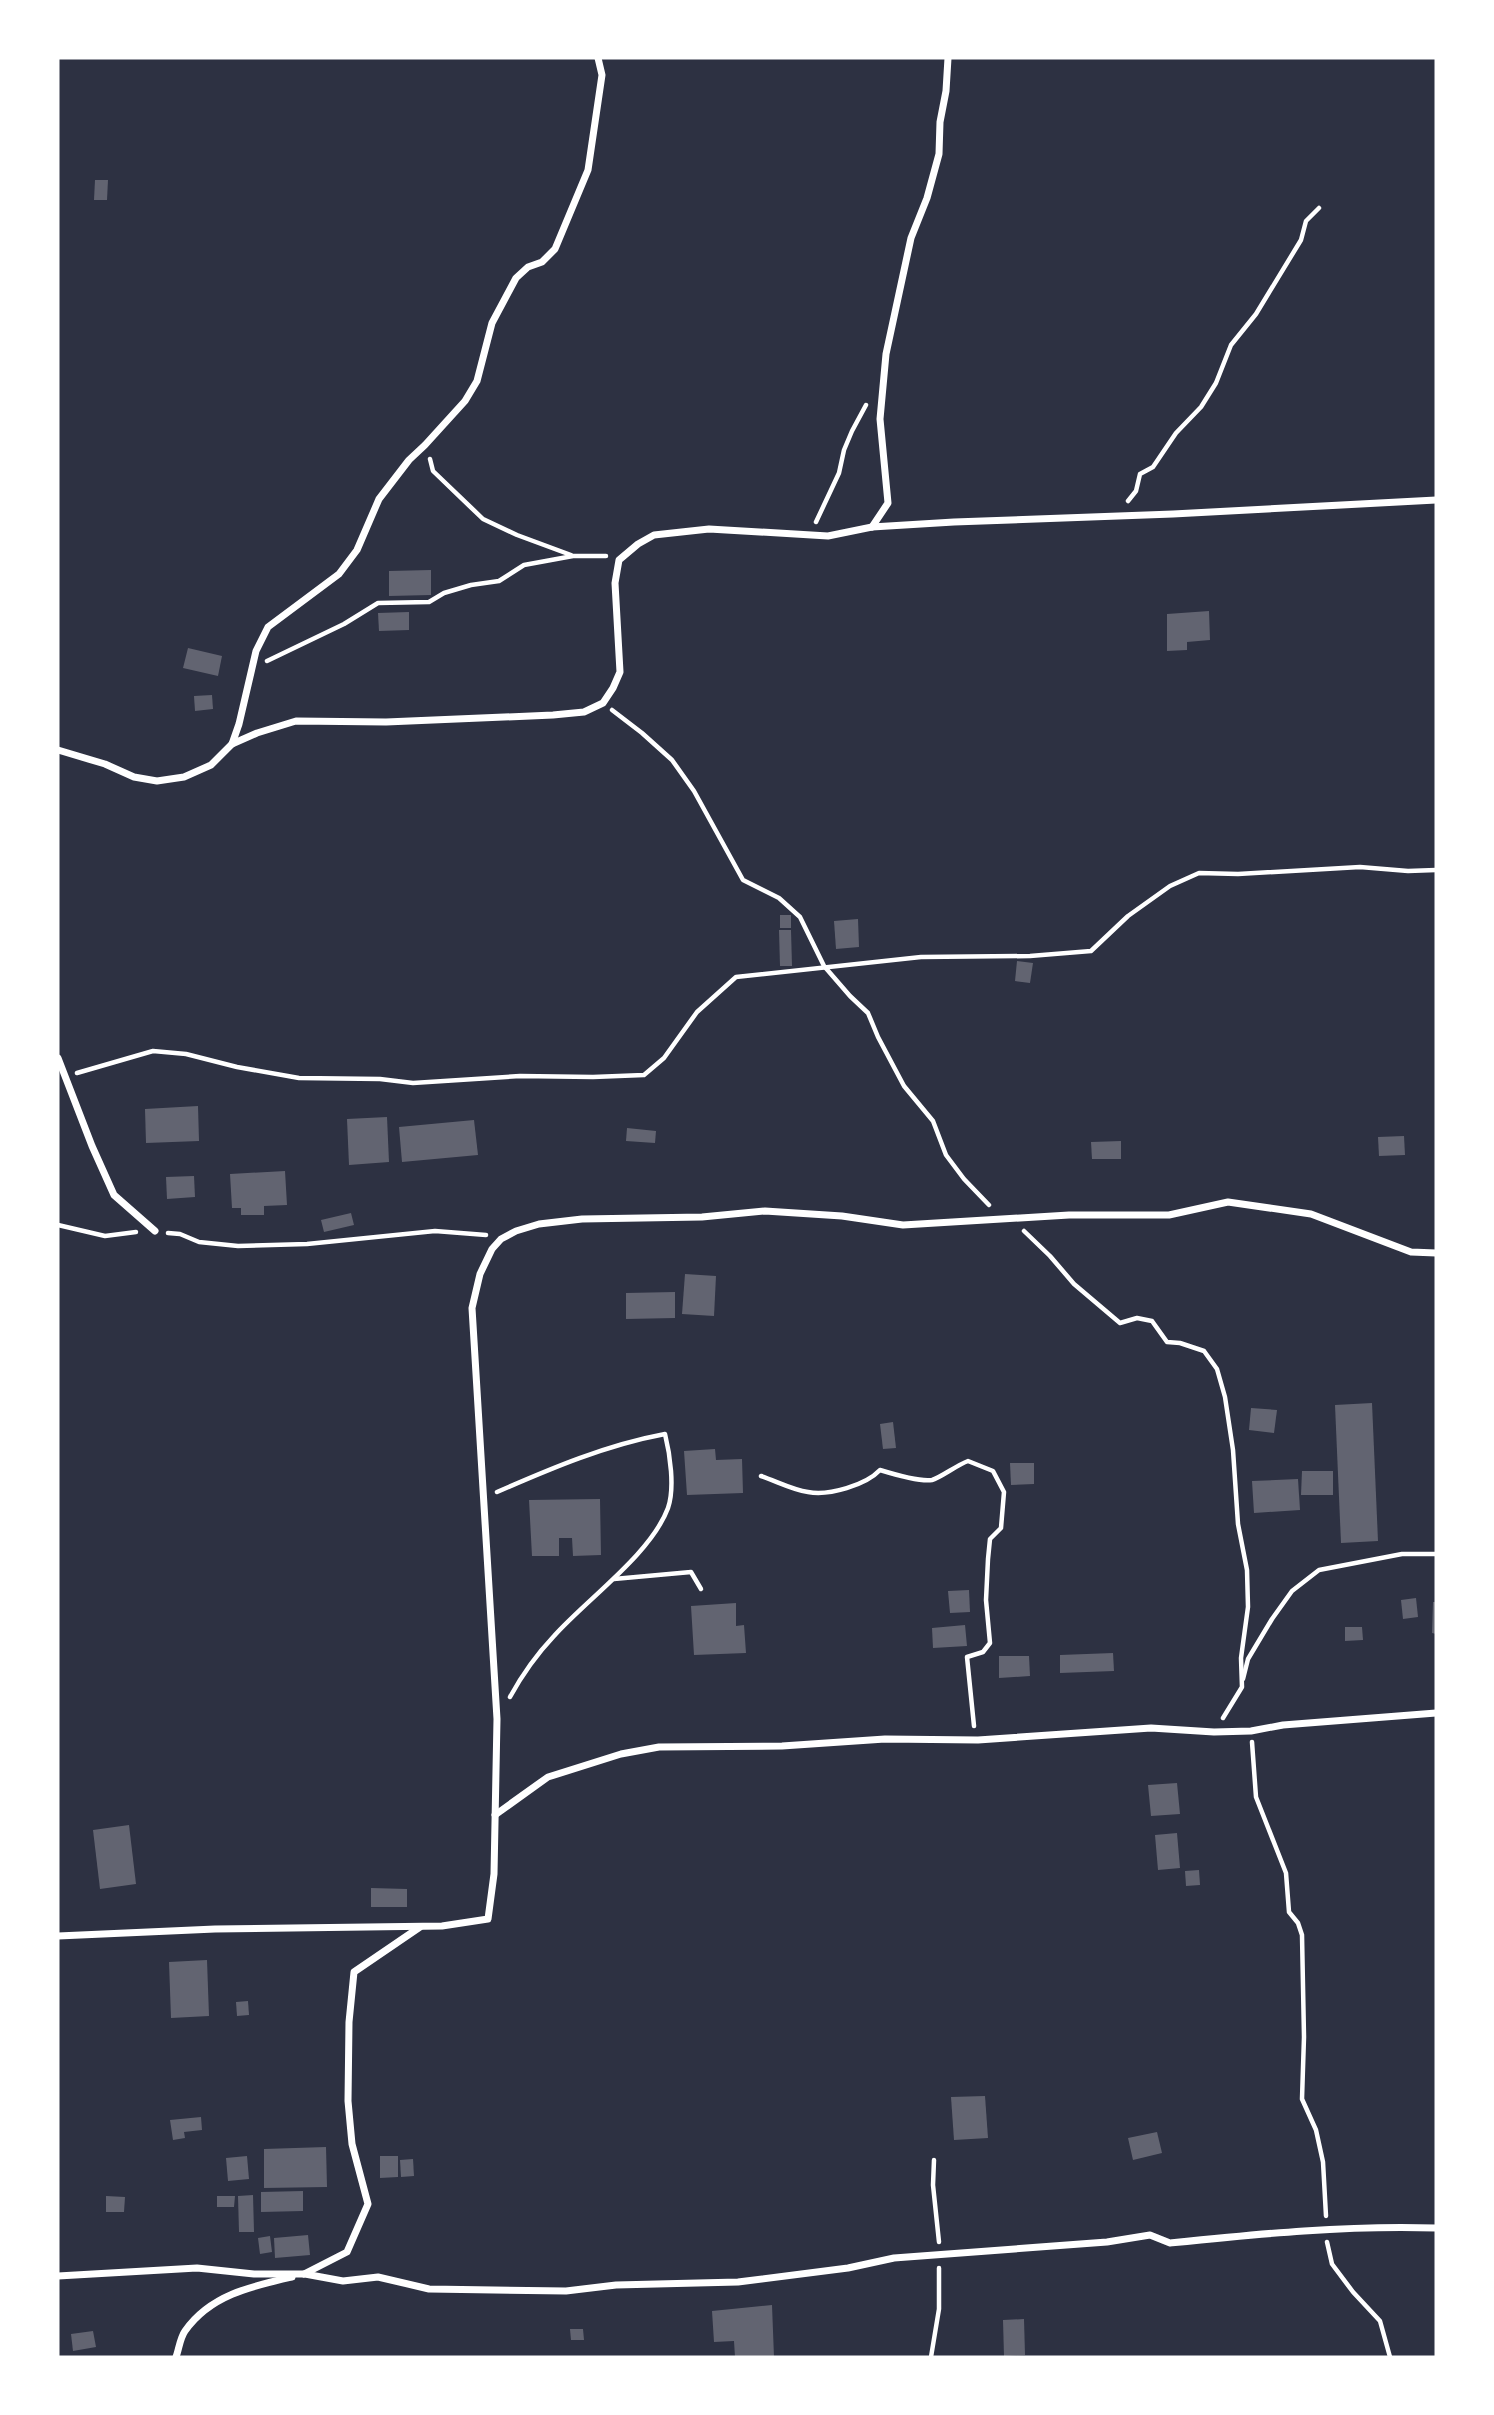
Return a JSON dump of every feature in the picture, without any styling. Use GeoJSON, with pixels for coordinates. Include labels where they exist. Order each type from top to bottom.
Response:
{"type":"FeatureCollection","features":[{"type":"Feature","properties":{"kind":"street"},"geometry":{"type":"LineString","coordinates":[[232,744],[256,651],[268,627],[339,574],[357,550],[379,499],[409,460],[465,401],[477,381],[492,323],[516,278],[528,267],[542,262],[555,249],[588,170],[602,75],[598,58]]}},
{"type":"Feature","properties":{"kind":"street"},"geometry":{"type":"LineString","coordinates":[[872,527],[888,503],[880,419],[886,354],[911,238],[927,198],[939,154],[948,58]]}},
{"type":"Feature","properties":{"kind":"street"},"geometry":{"type":"LineString","coordinates":[[58,750],[105,764],[134,777],[157,780],[184,777],[211,765],[232,744],[296,721],[386,722],[584,712],[603,703],[614,688],[620,672],[615,583],[620,560],[638,544],[654,535],[709,530],[828,536],[872,527],[1436,500]]}},
{"type":"Feature","properties":{"kind":"street"},"geometry":{"type":"LineString","coordinates":[[58,1058],[114,1195],[155,1231]]}},
{"type":"Feature","properties":{"kind":"street"},"geometry":{"type":"LineString","coordinates":[[58,1936],[215,1929],[420,1927],[488,1919],[494,1874],[497,1719],[472,1308],[480,1274],[492,1250],[501,1240],[516,1231],[539,1224],[582,1219],[702,1217],[765,1210],[842,1216],[903,1225],[1069,1214],[1169,1215],[1228,1202],[1311,1214],[1411,1252],[1436,1253]]}},
{"type":"Feature","properties":{"kind":"street"},"geometry":{"type":"LineString","coordinates":[[495,1815],[548,1777],[621,1754],[659,1747],[782,1746],[885,1739],[978,1740],[1151,1728],[1214,1732],[1251,1731],[1283,1725],[1436,1713]]}},
{"type":"Feature","properties":{"kind":"street"},"geometry":{"type":"LineString","coordinates":[[176,2357],[183,2332],[208,2307],[242,2288],[305,2274],[347,2252],[368,2204],[352,2144],[348,2101],[349,2022],[354,1972],[420,1927]]}},
{"type":"Feature","properties":{"kind":"street"},"geometry":{"type":"LineString","coordinates":[[58,2276],[197,2268],[254,2274],[305,2274],[343,2281],[378,2277],[429,2288],[566,2291],[616,2285],[738,2282],[848,2268],[894,2258],[1107,2242],[1150,2235],[1170,2242],[1378,2227],[1436,2228]]}},
{"type":"Feature","properties":{"kind":"path"},"geometry":{"type":"LineString","coordinates":[[1120,515],[1136,491],[1140,474],[1153,467],[1176,433],[1201,407],[1216,383],[1231,345],[1256,314],[1301,240],[1306,221],[1319,208]]}},
{"type":"Feature","properties":{"kind":"path"},"geometry":{"type":"LineString","coordinates":[[809,535],[829,499],[852,431],[870,398],[883,385]]}},
{"type":"Feature","properties":{"kind":"path"},"geometry":{"type":"LineString","coordinates":[[425,445],[433,471],[483,519],[573,556]]}},
{"type":"Feature","properties":{"kind":"path"},"geometry":{"type":"LineString","coordinates":[[251,670],[344,624],[378,603],[429,602],[444,593],[499,581],[524,565],[573,556],[603,555],[620,560]]}},
{"type":"Feature","properties":{"kind":"path"},"geometry":{"type":"LineString","coordinates":[[603,703],[672,760],[694,790],[743,880],[779,898],[800,917],[824,966],[869,1013],[878,1037],[904,1086],[933,1121],[946,1155],[984,1201],[1050,1255],[1074,1284],[1120,1323],[1138,1318],[1152,1321],[1167,1342],[1180,1343],[1204,1351],[1217,1369],[1231,1437],[1238,1524],[1247,1570],[1248,1607],[1241,1658],[1241,1687]]}},
{"type":"Feature","properties":{"kind":"path"},"geometry":{"type":"LineString","coordinates":[[65,1077],[153,1051],[186,1054],[237,1067],[299,1078],[380,1079],[413,1083],[520,1076],[644,1075],[664,1058],[697,1012],[736,977],[921,957],[1030,956],[1091,951],[1128,916],[1170,886],[1199,873],[1238,874],[1360,867],[1408,871],[1436,870]]}},
{"type":"Feature","properties":{"kind":"path"},"geometry":{"type":"LineString","coordinates":[[58,1225],[105,1236],[126,1235],[144,1230],[238,1246],[307,1244],[435,1231],[488,1235],[501,1240]]}},
{"type":"Feature","properties":{"kind":"path"},"geometry":{"type":"LineString","coordinates":[[484,1498],[559,1464],[631,1440],[665,1434],[671,1457],[669,1505],[659,1527],[613,1580],[553,1636],[520,1679],[497,1719]]}},
{"type":"Feature","properties":{"kind":"path"},"geometry":{"type":"LineString","coordinates":[[761,1476],[809,1493],[852,1487],[872,1479],[880,1470],[899,1476],[932,1480],[968,1461],[993,1471],[1004,1492],[1001,1528],[990,1539],[988,1559],[986,1600],[990,1643],[983,1652],[967,1657],[978,1740]]}},
{"type":"Feature","properties":{"kind":"path"},"geometry":{"type":"LineString","coordinates":[[1214,1732],[1241,1687],[1248,1659],[1292,1591],[1319,1570],[1402,1554],[1436,1554]]}},
{"type":"Feature","properties":{"kind":"path"},"geometry":{"type":"LineString","coordinates":[[613,1580],[691,1572],[701,1589]]}},
{"type":"Feature","properties":{"kind":"path"},"geometry":{"type":"LineString","coordinates":[[1251,1731],[1256,1797],[1286,1873],[1289,1912],[1298,1923],[1302,1935],[1302,2099],[1317,2130],[1323,2162],[1327,2205],[1324,2230],[1332,2264],[1380,2321],[1390,2357]]}},
{"type":"Feature","properties":{"kind":"building"},"geometry":{"type":"Polygon","coordinates":[[[95,180],[108,180],[107,200],[94,200],[95,180]]]}},
{"type":"Feature","properties":{"kind":"building"},"geometry":{"type":"Polygon","coordinates":[[[431,570],[431,595],[389,596],[389,571],[431,570]]]}},
{"type":"Feature","properties":{"kind":"building"},"geometry":{"type":"Polygon","coordinates":[[[1209,611],[1210,640],[1187,642],[1187,650],[1167,651],[1167,614],[1209,611]]]}},
{"type":"Feature","properties":{"kind":"building"},"geometry":{"type":"Polygon","coordinates":[[[409,612],[409,630],[379,631],[378,613],[409,612]]]}},
{"type":"Feature","properties":{"kind":"building"},"geometry":{"type":"Polygon","coordinates":[[[188,648],[222,656],[218,676],[183,668],[188,648]]]}},
{"type":"Feature","properties":{"kind":"building"},"geometry":{"type":"Polygon","coordinates":[[[212,695],[213,709],[195,711],[194,696],[212,695]]]}},
{"type":"Feature","properties":{"kind":"building"},"geometry":{"type":"Polygon","coordinates":[[[780,915],[791,915],[791,928],[780,928],[780,915]]]}},
{"type":"Feature","properties":{"kind":"building"},"geometry":{"type":"Polygon","coordinates":[[[858,919],[859,947],[836,949],[834,921],[858,919]]]}},
{"type":"Feature","properties":{"kind":"building"},"geometry":{"type":"Polygon","coordinates":[[[779,930],[791,930],[792,966],[780,966],[779,930]]]}},
{"type":"Feature","properties":{"kind":"building"},"geometry":{"type":"Polygon","coordinates":[[[1017,961],[1033,963],[1030,983],[1015,981],[1017,961]]]}},
{"type":"Feature","properties":{"kind":"building"},"geometry":{"type":"Polygon","coordinates":[[[198,1106],[199,1141],[146,1143],[145,1109],[198,1106]]]}},
{"type":"Feature","properties":{"kind":"building"},"geometry":{"type":"Polygon","coordinates":[[[387,1117],[389,1162],[349,1165],[347,1119],[387,1117]]]}},
{"type":"Feature","properties":{"kind":"building"},"geometry":{"type":"Polygon","coordinates":[[[474,1120],[478,1155],[402,1162],[399,1127],[474,1120]]]}},
{"type":"Feature","properties":{"kind":"building"},"geometry":{"type":"Polygon","coordinates":[[[627,1128],[656,1131],[655,1143],[626,1141],[627,1128]]]}},
{"type":"Feature","properties":{"kind":"building"},"geometry":{"type":"Polygon","coordinates":[[[1404,1136],[1405,1155],[1379,1156],[1378,1137],[1404,1136]]]}},
{"type":"Feature","properties":{"kind":"building"},"geometry":{"type":"Polygon","coordinates":[[[1121,1141],[1121,1159],[1092,1159],[1091,1142],[1121,1141]]]}},
{"type":"Feature","properties":{"kind":"building"},"geometry":{"type":"Polygon","coordinates":[[[285,1171],[287,1205],[264,1206],[264,1215],[241,1215],[241,1208],[232,1208],[230,1174],[285,1171]]]}},
{"type":"Feature","properties":{"kind":"building"},"geometry":{"type":"Polygon","coordinates":[[[194,1176],[195,1197],[167,1199],[166,1177],[194,1176]]]}},
{"type":"Feature","properties":{"kind":"building"},"geometry":{"type":"Polygon","coordinates":[[[351,1213],[354,1225],[324,1232],[321,1220],[351,1213]]]}},
{"type":"Feature","properties":{"kind":"building"},"geometry":{"type":"Polygon","coordinates":[[[685,1274],[716,1276],[714,1316],[682,1314],[685,1274]]]}},
{"type":"Feature","properties":{"kind":"building"},"geometry":{"type":"Polygon","coordinates":[[[675,1292],[675,1318],[626,1319],[626,1293],[675,1292]]]}},
{"type":"Feature","properties":{"kind":"building"},"geometry":{"type":"Polygon","coordinates":[[[1372,1403],[1378,1541],[1341,1543],[1335,1405],[1372,1403]]]}},
{"type":"Feature","properties":{"kind":"building"},"geometry":{"type":"Polygon","coordinates":[[[1251,1408],[1277,1410],[1274,1433],[1249,1430],[1251,1408]]]}},
{"type":"Feature","properties":{"kind":"building"},"geometry":{"type":"Polygon","coordinates":[[[893,1422],[896,1448],[883,1449],[880,1424],[893,1422]]]}},
{"type":"Feature","properties":{"kind":"building"},"geometry":{"type":"Polygon","coordinates":[[[715,1449],[716,1460],[742,1459],[743,1493],[687,1495],[684,1451],[715,1449]]]}},
{"type":"Feature","properties":{"kind":"building"},"geometry":{"type":"Polygon","coordinates":[[[1010,1463],[1034,1463],[1034,1484],[1011,1485],[1010,1463]]]}},
{"type":"Feature","properties":{"kind":"building"},"geometry":{"type":"Polygon","coordinates":[[[1302,1471],[1333,1471],[1333,1495],[1301,1495],[1302,1471]]]}},
{"type":"Feature","properties":{"kind":"building"},"geometry":{"type":"Polygon","coordinates":[[[1298,1479],[1300,1510],[1254,1513],[1252,1481],[1298,1479]]]}},
{"type":"Feature","properties":{"kind":"building"},"geometry":{"type":"Polygon","coordinates":[[[600,1499],[601,1555],[573,1556],[572,1538],[559,1538],[559,1556],[532,1556],[529,1500],[600,1499]]]}},
{"type":"Feature","properties":{"kind":"building"},"geometry":{"type":"Polygon","coordinates":[[[969,1590],[970,1612],[950,1613],[948,1591],[969,1590]]]}},
{"type":"Feature","properties":{"kind":"building"},"geometry":{"type":"Polygon","coordinates":[[[1416,1598],[1418,1617],[1403,1619],[1401,1600],[1416,1598]]]}},
{"type":"Feature","properties":{"kind":"building"},"geometry":{"type":"Polygon","coordinates":[[[1433,1602],[1436,1602],[1436,1634],[1432,1633],[1433,1602]]]}},
{"type":"Feature","properties":{"kind":"building"},"geometry":{"type":"Polygon","coordinates":[[[736,1603],[736,1626],[744,1625],[746,1653],[694,1655],[691,1606],[736,1603]]]}},
{"type":"Feature","properties":{"kind":"building"},"geometry":{"type":"Polygon","coordinates":[[[965,1625],[967,1646],[933,1648],[932,1628],[965,1625]]]}},
{"type":"Feature","properties":{"kind":"building"},"geometry":{"type":"Polygon","coordinates":[[[1345,1627],[1362,1627],[1363,1640],[1345,1641],[1345,1627]]]}},
{"type":"Feature","properties":{"kind":"building"},"geometry":{"type":"Polygon","coordinates":[[[1113,1653],[1114,1671],[1060,1673],[1060,1655],[1113,1653]]]}},
{"type":"Feature","properties":{"kind":"building"},"geometry":{"type":"Polygon","coordinates":[[[999,1656],[1029,1656],[1030,1676],[999,1678],[999,1656]]]}},
{"type":"Feature","properties":{"kind":"building"},"geometry":{"type":"Polygon","coordinates":[[[1177,1783],[1180,1814],[1151,1816],[1148,1785],[1177,1783]]]}},
{"type":"Feature","properties":{"kind":"building"},"geometry":{"type":"Polygon","coordinates":[[[129,1825],[136,1884],[100,1889],[93,1830],[129,1825]]]}},
{"type":"Feature","properties":{"kind":"building"},"geometry":{"type":"Polygon","coordinates":[[[1177,1833],[1180,1868],[1158,1870],[1155,1835],[1177,1833]]]}},
{"type":"Feature","properties":{"kind":"building"},"geometry":{"type":"Polygon","coordinates":[[[1199,1870],[1200,1885],[1186,1886],[1185,1871],[1199,1870]]]}},
{"type":"Feature","properties":{"kind":"building"},"geometry":{"type":"Polygon","coordinates":[[[371,1888],[407,1889],[407,1907],[371,1907],[371,1888]]]}},
{"type":"Feature","properties":{"kind":"building"},"geometry":{"type":"Polygon","coordinates":[[[207,1960],[209,2016],[171,2018],[169,1962],[207,1960]]]}},
{"type":"Feature","properties":{"kind":"building"},"geometry":{"type":"Polygon","coordinates":[[[248,2001],[249,2015],[237,2016],[236,2002],[248,2001]]]}},
{"type":"Feature","properties":{"kind":"building"},"geometry":{"type":"Polygon","coordinates":[[[985,2096],[988,2138],[954,2140],[951,2097],[985,2096]]]}},
{"type":"Feature","properties":{"kind":"building"},"geometry":{"type":"Polygon","coordinates":[[[201,2117],[202,2130],[184,2132],[185,2138],[173,2140],[170,2120],[201,2117]]]}},
{"type":"Feature","properties":{"kind":"building"},"geometry":{"type":"Polygon","coordinates":[[[1157,2132],[1162,2153],[1133,2160],[1128,2138],[1157,2132]]]}},
{"type":"Feature","properties":{"kind":"building"},"geometry":{"type":"Polygon","coordinates":[[[326,2147],[327,2187],[264,2188],[264,2149],[326,2147]]]}},
{"type":"Feature","properties":{"kind":"building"},"geometry":{"type":"Polygon","coordinates":[[[247,2156],[249,2179],[228,2181],[226,2158],[247,2156]]]}},
{"type":"Feature","properties":{"kind":"building"},"geometry":{"type":"Polygon","coordinates":[[[380,2156],[398,2156],[398,2177],[380,2178],[380,2156]]]}},
{"type":"Feature","properties":{"kind":"building"},"geometry":{"type":"Polygon","coordinates":[[[413,2159],[414,2176],[401,2177],[400,2160],[413,2159]]]}},
{"type":"Feature","properties":{"kind":"building"},"geometry":{"type":"Polygon","coordinates":[[[303,2191],[303,2211],[261,2212],[261,2192],[303,2191]]]}},
{"type":"Feature","properties":{"kind":"building"},"geometry":{"type":"Polygon","coordinates":[[[253,2195],[254,2232],[239,2232],[238,2196],[253,2195]]]}},
{"type":"Feature","properties":{"kind":"building"},"geometry":{"type":"Polygon","coordinates":[[[106,2196],[125,2197],[124,2212],[106,2212],[106,2196]]]}},
{"type":"Feature","properties":{"kind":"building"},"geometry":{"type":"Polygon","coordinates":[[[217,2196],[235,2196],[234,2207],[217,2207],[217,2196]]]}},
{"type":"Feature","properties":{"kind":"building"},"geometry":{"type":"Polygon","coordinates":[[[308,2235],[310,2255],[275,2258],[274,2238],[308,2235]]]}},
{"type":"Feature","properties":{"kind":"building"},"geometry":{"type":"Polygon","coordinates":[[[270,2236],[272,2252],[260,2254],[258,2238],[270,2236]]]}},
{"type":"Feature","properties":{"kind":"building"},"geometry":{"type":"Polygon","coordinates":[[[772,2305],[774,2357],[735,2357],[734,2341],[714,2342],[712,2311],[772,2305]]]}},
{"type":"Feature","properties":{"kind":"building"},"geometry":{"type":"Polygon","coordinates":[[[1024,2319],[1025,2355],[1004,2356],[1003,2320],[1024,2319]]]}},
{"type":"Feature","properties":{"kind":"building"},"geometry":{"type":"Polygon","coordinates":[[[570,2329],[583,2329],[584,2340],[571,2340],[570,2329]]]}},
{"type":"Feature","properties":{"kind":"building"},"geometry":{"type":"Polygon","coordinates":[[[93,2331],[96,2347],[73,2351],[71,2334],[93,2331]]]}}]}
